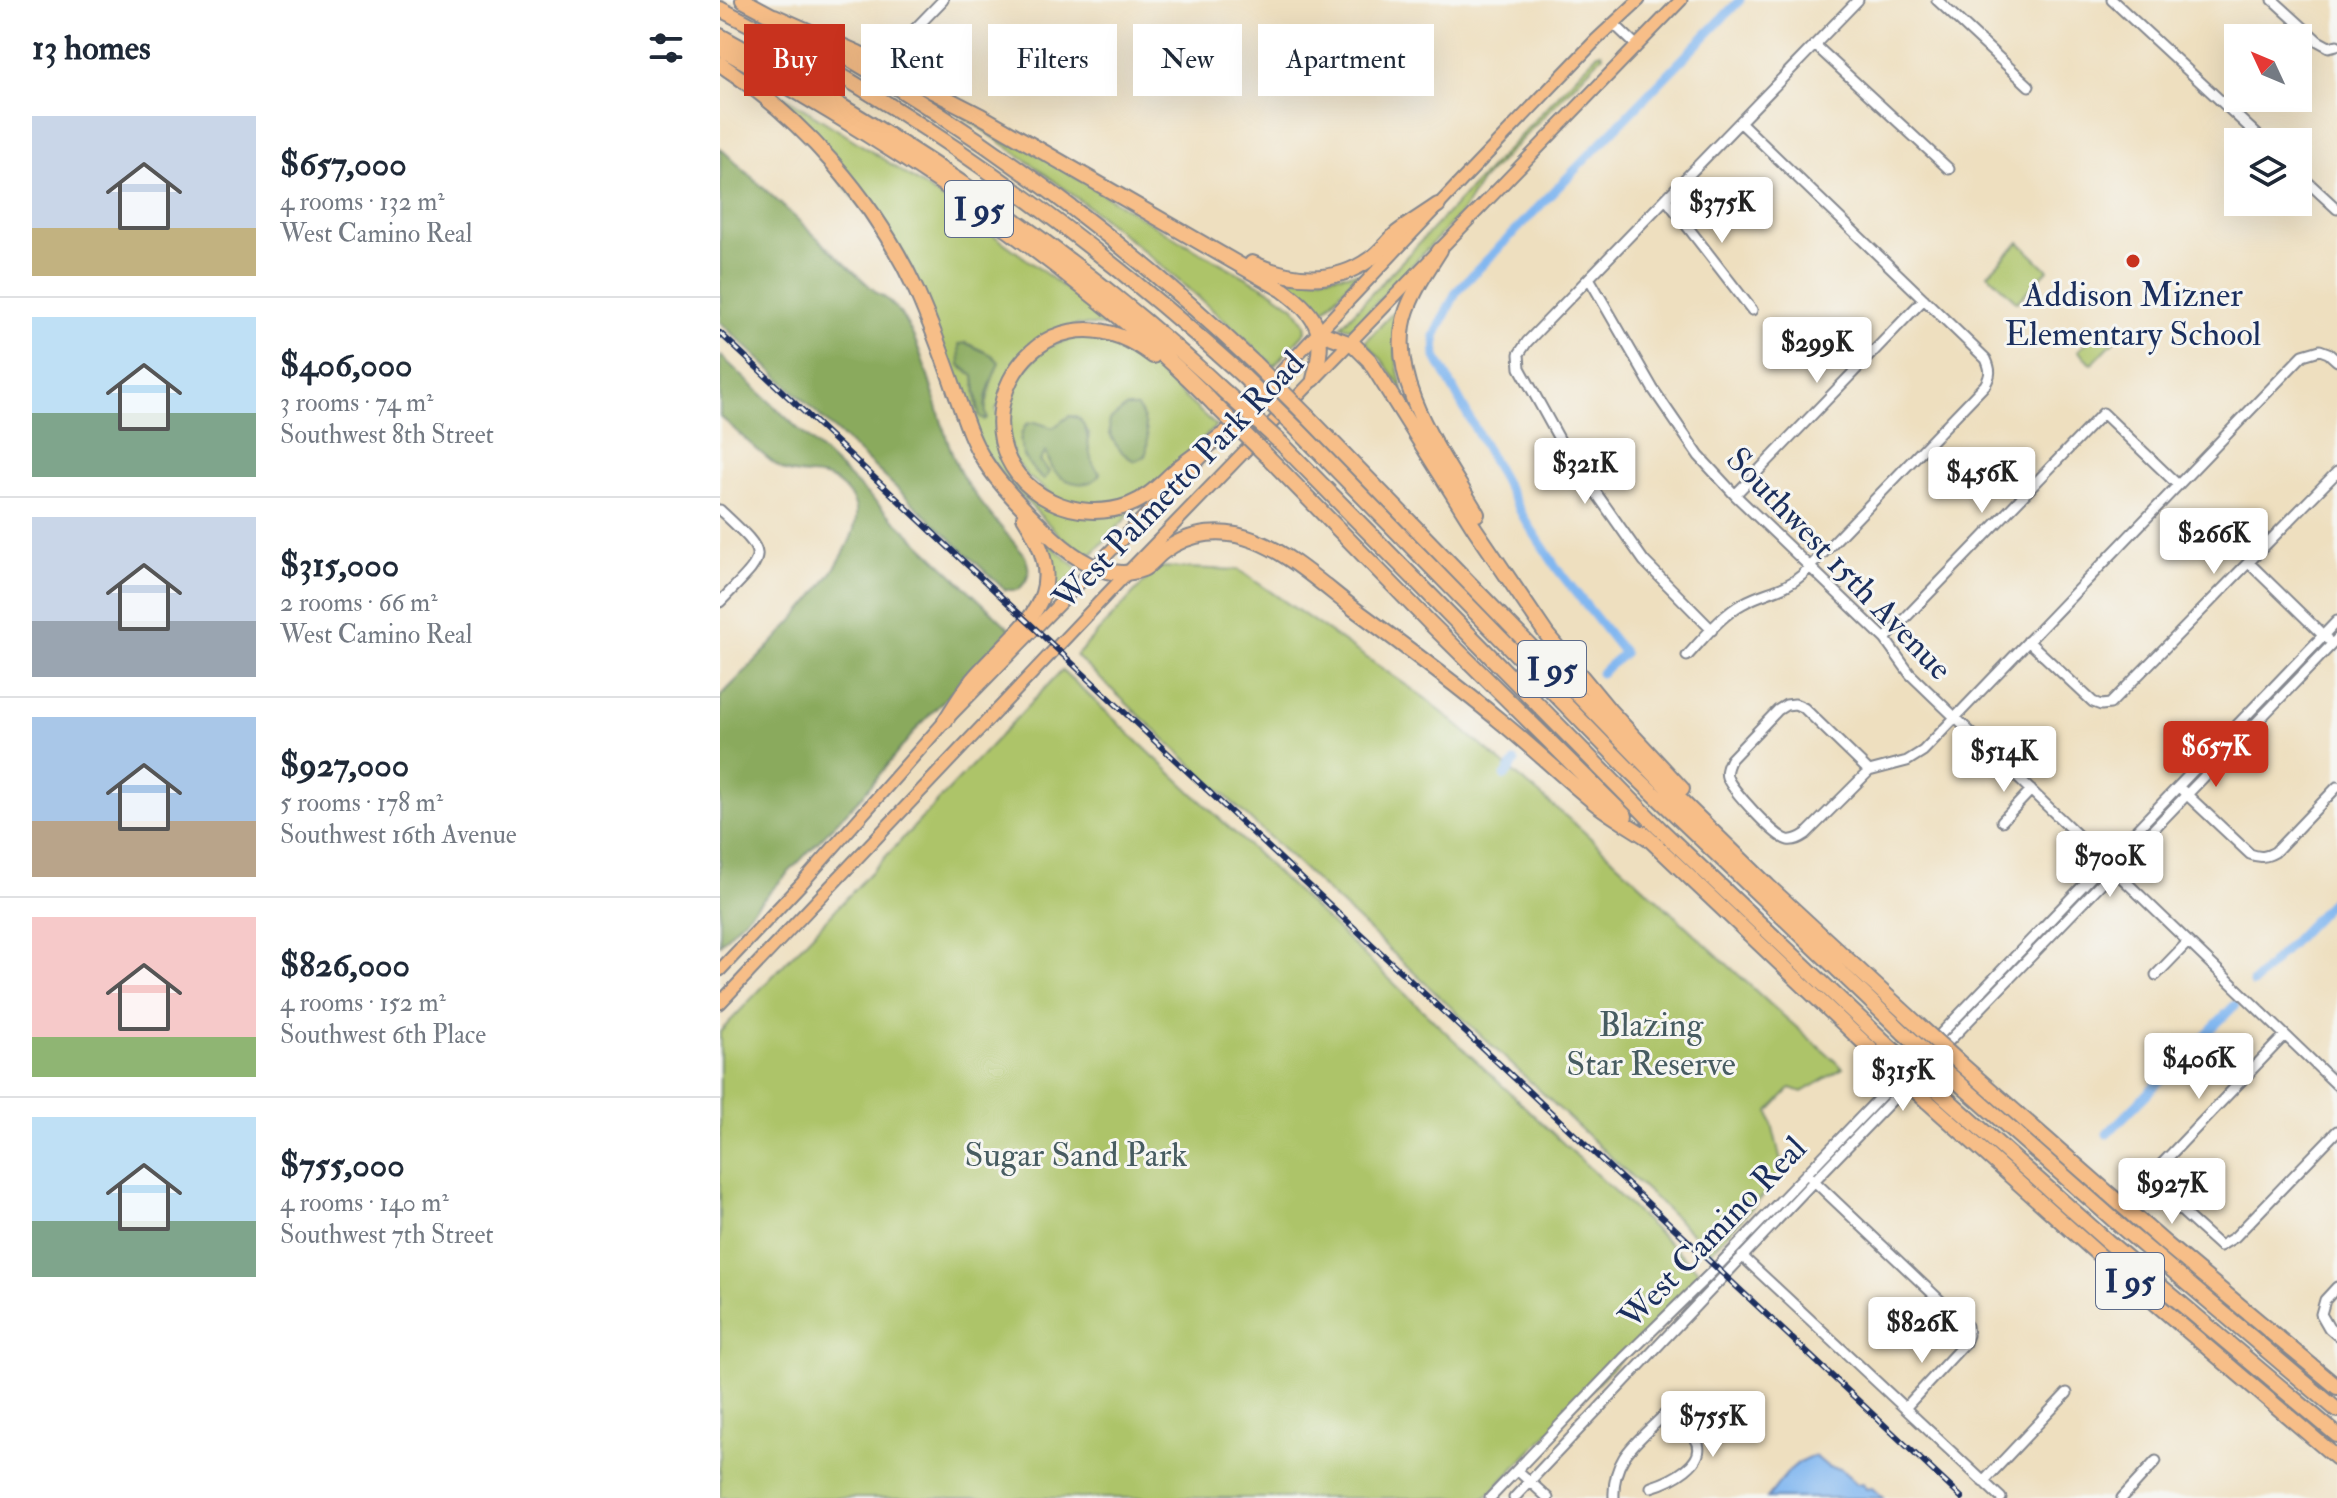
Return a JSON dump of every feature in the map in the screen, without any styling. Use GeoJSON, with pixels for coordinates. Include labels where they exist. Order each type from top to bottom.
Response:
{"type":"FeatureCollection","features":[{"type":"Feature","properties":{"kind":"highway","name":"I 95"},"geometry":{"type":"LineString","coordinates":[[743,0],[880,77],[982,143],[1081,216],[1177,294],[1247,370],[1307,416],[1625,744],[1734,853],[1804,917],[1910,1028],[2337,1387]]}},
{"type":"Feature","properties":{"kind":"highway"},"geometry":{"type":"LineString","coordinates":[[720,9],[839,73],[980,163],[1247,370],[1296,428],[1630,771],[1910,1028]]}},
{"type":"Feature","properties":{"kind":"highway"},"geometry":{"type":"LineString","coordinates":[[774,16],[858,53],[981,116],[1283,290],[1304,309],[1321,333],[1362,351],[1497,562],[1574,670],[1804,917]]}},
{"type":"Feature","properties":{"kind":"highway"},"geometry":{"type":"LineString","coordinates":[[720,36],[872,124],[996,206],[1107,289],[1210,377],[1281,443],[1885,1053]]}},
{"type":"Feature","properties":{"kind":"highway","name":"I 95"},"geometry":{"type":"LineString","coordinates":[[720,48],[927,172],[1026,243],[1191,380],[1462,655],[1648,838],[1932,1096],[2080,1238],[2337,1458]]}},
{"type":"Feature","properties":{"kind":"highway"},"geometry":{"type":"LineString","coordinates":[[720,64],[754,89],[809,138],[855,190],[879,224],[903,264],[925,311],[975,444],[1040,545],[1045,564],[1043,593],[1034,615],[972,681],[945,721]]}},
{"type":"Feature","properties":{"kind":"highway"},"geometry":{"type":"LineString","coordinates":[[1152,215],[1265,268],[1292,276],[1317,278],[1339,274],[1368,261],[1396,234],[1438,205]]}},
{"type":"Feature","properties":{"kind":"highway"},"geometry":{"type":"LineString","coordinates":[[1440,250],[1407,310],[1402,341],[1404,373],[1418,410],[1485,530],[1497,562]]}},
{"type":"Feature","properties":{"kind":"highway"},"geometry":{"type":"LineString","coordinates":[[1121,319],[1210,377]]}},
{"type":"Feature","properties":{"kind":"highway"},"geometry":{"type":"LineString","coordinates":[[1214,404],[1125,338],[1099,331],[1078,331],[1052,338],[1023,359],[1005,390],[1000,426],[1010,460],[1030,487],[1055,503],[1086,511],[1113,510],[1139,500],[1221,436]]}},
{"type":"Feature","properties":{"kind":"highway"},"geometry":{"type":"LineString","coordinates":[[1314,379],[1321,351],[1321,333]]}},
{"type":"Feature","properties":{"kind":"highway"},"geometry":{"type":"LineString","coordinates":[[1004,486],[1058,543],[1094,568],[1144,569],[1163,552],[1194,536],[1233,534],[1260,543],[1425,661],[1544,757],[1595,803],[1648,838]]}},
{"type":"Feature","properties":{"kind":"highway"},"geometry":{"type":"LineString","coordinates":[[1957,1070],[2124,1229],[2337,1410]]}},
{"type":"Feature","properties":{"kind":"highway"},"geometry":{"type":"LineString","coordinates":[[1932,1096],[2337,1435]]}},
{"type":"Feature","properties":{"kind":"main road","name":"West Palmetto Park Road"},"geometry":{"type":"LineString","coordinates":[[720,970],[803,882],[945,721],[1321,333],[1438,205],[1639,0]]}},
{"type":"Feature","properties":{"kind":"main road","name":"West Palmetto Park Road"},"geometry":{"type":"LineString","coordinates":[[720,1003],[1129,571],[1681,0]]}},
{"type":"Feature","properties":{"kind":"street"},"geometry":{"type":"LineString","coordinates":[[920,24],[943,0]]}},
{"type":"Feature","properties":{"kind":"street"},"geometry":{"type":"LineString","coordinates":[[1712,630],[1644,561],[1579,470],[1520,368],[1519,354],[1527,342],[1858,0]]}},
{"type":"Feature","properties":{"kind":"street"},"geometry":{"type":"LineString","coordinates":[[1937,0],[2029,86]]}},
{"type":"Feature","properties":{"kind":"street"},"geometry":{"type":"LineString","coordinates":[[2273,0],[2318,41],[2333,46]]}},
{"type":"Feature","properties":{"kind":"street"},"geometry":{"type":"LineString","coordinates":[[2119,2],[2250,128]]}},
{"type":"Feature","properties":{"kind":"street"},"geometry":{"type":"LineString","coordinates":[[1614,24],[1637,46]]}},
{"type":"Feature","properties":{"kind":"street"},"geometry":{"type":"LineString","coordinates":[[1815,45],[1949,169]]}},
{"type":"Feature","properties":{"kind":"street"},"geometry":{"type":"LineString","coordinates":[[1687,656],[1740,604],[1788,586],[1810,567],[1985,385],[1990,371],[1986,359],[1740,122]]}},
{"type":"Feature","properties":{"kind":"street"},"geometry":{"type":"LineString","coordinates":[[2312,184],[2335,203]]}},
{"type":"Feature","properties":{"kind":"street"},"geometry":{"type":"LineString","coordinates":[[1666,199],[1752,310]]}},
{"type":"Feature","properties":{"kind":"street","name":"Southwest 15th Avenue"},"geometry":{"type":"LineString","coordinates":[[1589,278],[1669,414],[1699,456],[1735,495],[1885,639],[1910,674],[2337,1085]]}},
{"type":"Feature","properties":{"kind":"street"},"geometry":{"type":"LineString","coordinates":[[1735,495],[1924,299]]}},
{"type":"Feature","properties":{"kind":"street"},"geometry":{"type":"LineString","coordinates":[[1869,771],[1804,708],[1795,704],[1778,710],[1727,767],[1731,784],[1781,837],[1798,839],[1806,834],[1869,771],[1897,765],[1915,757],[2303,355],[2316,350],[2328,353],[2337,361]]}},
{"type":"Feature","properties":{"kind":"street"},"geometry":{"type":"LineString","coordinates":[[1885,639],[2103,413],[2178,485]]}},
{"type":"Feature","properties":{"kind":"street"},"geometry":{"type":"LineString","coordinates":[[2028,641],[2093,702],[2110,704],[2337,472]]}},
{"type":"Feature","properties":{"kind":"street"},"geometry":{"type":"LineString","coordinates":[[720,510],[755,543],[758,552],[757,561],[720,602]]}},
{"type":"Feature","properties":{"kind":"street"},"geometry":{"type":"LineString","coordinates":[[2249,563],[2323,636],[2334,642]]}},
{"type":"Feature","properties":{"kind":"street","name":"West Camino Real"},"geometry":{"type":"LineString","coordinates":[[1490,1498],[1623,1359],[1716,1268],[2337,621]]}},
{"type":"Feature","properties":{"kind":"street","name":"West Camino Real"},"geometry":{"type":"LineString","coordinates":[[1514,1498],[1742,1256],[2334,642]]}},
{"type":"Feature","properties":{"kind":"street"},"geometry":{"type":"LineString","coordinates":[[2178,786],[2250,854],[2264,857],[2275,852],[2337,787]]}},
{"type":"Feature","properties":{"kind":"street"},"geometry":{"type":"LineString","coordinates":[[2002,821],[2031,790]]}},
{"type":"Feature","properties":{"kind":"street"},"geometry":{"type":"LineString","coordinates":[[2156,975],[2188,942]]}},
{"type":"Feature","properties":{"kind":"street"},"geometry":{"type":"LineString","coordinates":[[2285,1035],[2156,1170],[2154,1181],[2157,1189],[2220,1246],[2235,1237],[2337,1131]]}},
{"type":"Feature","properties":{"kind":"street"},"geometry":{"type":"LineString","coordinates":[[1806,1173],[1962,1319],[1967,1331],[1965,1343],[1905,1408]]}},
{"type":"Feature","properties":{"kind":"street"},"geometry":{"type":"LineString","coordinates":[[1742,1256],[2001,1498]]}},
{"type":"Feature","properties":{"kind":"street"},"geometry":{"type":"LineString","coordinates":[[2337,1287],[2325,1300],[2321,1314],[2337,1335]]}},
{"type":"Feature","properties":{"kind":"street"},"geometry":{"type":"LineString","coordinates":[[1983,1482],[2067,1393]]}},
{"type":"Feature","properties":{"kind":"street"},"geometry":{"type":"LineString","coordinates":[[1614,1498],[1614,1478],[1620,1462],[1666,1413],[1694,1437],[1699,1447],[1698,1453],[1695,1461],[1672,1480],[1651,1487]]}},
{"type":"Feature","properties":{"kind":"street"},"geometry":{"type":"LineString","coordinates":[[2122,1498],[2156,1461]]}},
{"type":"Feature","properties":{"kind":"street"},"geometry":{"type":"LineString","coordinates":[[1517,1470],[1548,1498]]}},
{"type":"Feature","properties":{"kind":"green space"},"geometry":{"type":"Polygon","coordinates":[[[1602,52],[1603,55],[1482,180],[1461,213],[1352,329],[1341,326],[1598,53],[1602,52]]]}},
{"type":"Feature","properties":{"kind":"green space"},"geometry":{"type":"Polygon","coordinates":[[[775,96],[783,96],[908,175],[1032,263],[1113,326],[1076,325],[1047,336],[996,409],[1018,480],[1096,517],[1132,512],[1092,554],[1059,535],[1008,482],[983,449],[913,271],[773,98],[775,96]],[[966,343],[962,368],[974,376],[977,409],[986,417],[996,359],[966,343]]]}},
{"type":"Feature","properties":{"kind":"green space"},"geometry":{"type":"Polygon","coordinates":[[[961,108],[1182,242],[1273,292],[1294,307],[1305,323],[1306,331],[1274,366],[1121,233],[1041,171],[958,113],[961,108]]]}},
{"type":"Feature","properties":{"kind":"green space"},"geometry":{"type":"Polygon","coordinates":[[[720,148],[894,306],[908,326],[964,479],[1025,556],[1028,574],[1018,590],[1005,590],[720,322],[720,148]]]}},
{"type":"Feature","properties":{"kind":"green space"},"geometry":{"type":"Polygon","coordinates":[[[2019,242],[2048,270],[2017,302],[1988,274],[2019,242]]]}},
{"type":"Feature","properties":{"kind":"green space"},"geometry":{"type":"Polygon","coordinates":[[[1358,273],[1321,314],[1283,280],[1358,273]]]}},
{"type":"Feature","properties":{"kind":"green space"},"geometry":{"type":"Polygon","coordinates":[[[1404,301],[1396,346],[1403,390],[1365,342],[1404,301]]]}},
{"type":"Feature","properties":{"kind":"green space"},"geometry":{"type":"Polygon","coordinates":[[[2104,324],[2118,337],[2092,364],[2078,351],[2104,324]]]}},
{"type":"Feature","properties":{"kind":"green space"},"geometry":{"type":"Polygon","coordinates":[[[1075,337],[1104,339],[1137,354],[1216,426],[1165,477],[1134,498],[1092,508],[1060,500],[1027,476],[1015,459],[1007,435],[1006,409],[1016,380],[1045,348],[1075,337]],[[1140,411],[1109,433],[1121,450],[1144,419],[1140,411]],[[1069,416],[1053,428],[1035,422],[1027,424],[1022,431],[1024,454],[1044,480],[1049,472],[1040,461],[1046,452],[1051,468],[1095,469],[1087,449],[1089,433],[1076,416],[1069,416]]]}},
{"type":"Feature","properties":{"kind":"green space"},"geometry":{"type":"Polygon","coordinates":[[[966,343],[992,355],[999,362],[987,396],[987,418],[984,420],[979,415],[974,376],[960,365],[959,344],[966,343]]]}},
{"type":"Feature","properties":{"kind":"green space"},"geometry":{"type":"Polygon","coordinates":[[[720,355],[1011,630],[919,726],[862,796],[720,944],[720,697],[783,632],[832,572],[849,543],[856,517],[851,497],[835,482],[780,468],[720,416],[720,355]]]}},
{"type":"Feature","properties":{"kind":"green space"},"geometry":{"type":"Polygon","coordinates":[[[1126,407],[1137,407],[1147,431],[1145,456],[1135,461],[1119,449],[1109,426],[1110,420],[1126,407]]]}},
{"type":"Feature","properties":{"kind":"green space"},"geometry":{"type":"Polygon","coordinates":[[[1069,416],[1079,418],[1084,425],[1092,460],[1100,473],[1091,482],[1071,482],[1059,476],[1046,452],[1040,461],[1049,472],[1044,480],[1032,468],[1021,447],[1022,431],[1027,424],[1035,422],[1053,428],[1069,416]]]}},
{"type":"Feature","properties":{"kind":"green space"},"geometry":{"type":"Polygon","coordinates":[[[1048,543],[1079,569],[1047,604],[1053,575],[1048,543]]]}},
{"type":"Feature","properties":{"kind":"green space","name":"Blazing Star Reserve"},"geometry":{"type":"Polygon","coordinates":[[[1158,567],[1239,570],[1425,698],[1582,830],[1843,1068],[1802,1092],[1791,1088],[1769,1111],[1784,1174],[1711,1251],[1076,656],[1158,567]]]}},
{"type":"Feature","properties":{"kind":"green space","name":"Sugar Sand Park"},"geometry":{"type":"Polygon","coordinates":[[[1062,670],[1703,1275],[1485,1498],[720,1498],[720,1032],[1062,670]]]}},
{"type":"Feature","properties":{"kind":"water"},"geometry":{"type":"Polygon","coordinates":[[[1815,1456],[1828,1467],[1841,1469],[1857,1484],[1863,1483],[1866,1489],[1872,1488],[1883,1498],[1767,1498],[1794,1466],[1815,1456]]]}},
{"type":"Feature","properties":{"kind":"waterway"},"geometry":{"type":"LineString","coordinates":[[1601,673],[1624,653],[1558,570],[1524,518],[1436,357],[1435,336],[1456,292],[1740,0]]}},
{"type":"Feature","properties":{"kind":"waterway"},"geometry":{"type":"LineString","coordinates":[[1505,776],[1515,762]]}},
{"type":"Feature","properties":{"kind":"waterway"},"geometry":{"type":"LineString","coordinates":[[2253,983],[2337,896]]}},
{"type":"Feature","properties":{"kind":"waterway"},"geometry":{"type":"LineString","coordinates":[[2107,1134],[2235,1005]]}},
{"type":"Feature","properties":{"kind":"railway"},"geometry":{"type":"LineString","coordinates":[[720,333],[1962,1498]]}},
{"type":"Feature","properties":{"kind":"place","name":"Addison Mizner Elementary School"},"geometry":{"type":"Point","coordinates":[2133,261]}}]}
